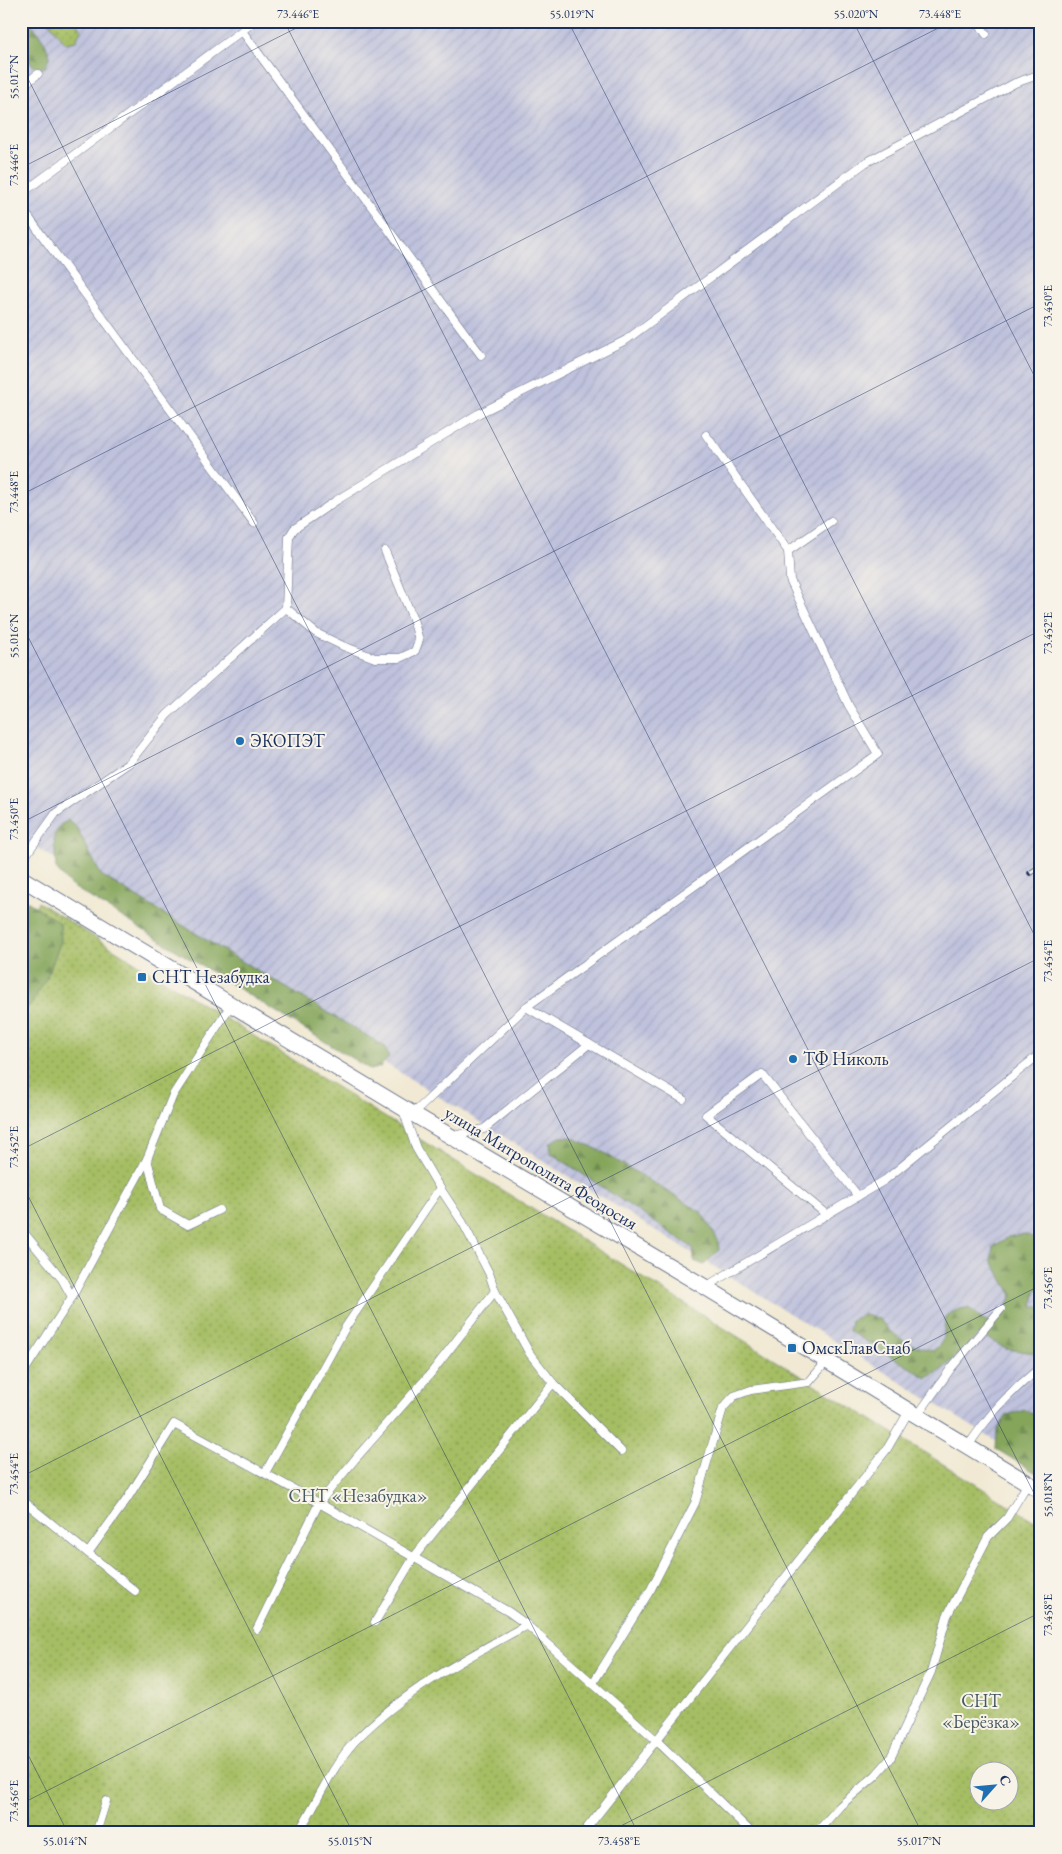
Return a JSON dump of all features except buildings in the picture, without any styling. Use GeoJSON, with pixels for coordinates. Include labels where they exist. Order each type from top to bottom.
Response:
{"type":"FeatureCollection","features":[{"type":"Feature","properties":{"kind":"street","name":"улица Митрополита Феодосия"},"geometry":{"type":"LineString","coordinates":[[21,878],[705,1287],[1034,1487]]}},
{"type":"Feature","properties":{"kind":"lane"},"geometry":{"type":"LineString","coordinates":[[21,194],[255,21]]}},
{"type":"Feature","properties":{"kind":"lane"},"geometry":{"type":"LineString","coordinates":[[977,21],[986,34]]}},
{"type":"Feature","properties":{"kind":"lane"},"geometry":{"type":"LineString","coordinates":[[242,31],[481,355]]}},
{"type":"Feature","properties":{"kind":"lane"},"geometry":{"type":"LineString","coordinates":[[21,87],[38,74]]}},
{"type":"Feature","properties":{"kind":"lane"},"geometry":{"type":"LineString","coordinates":[[21,862],[56,813],[129,763],[168,715],[286,608],[289,537],[294,529],[337,500],[478,414],[626,340],[864,163],[1015,83],[1041,74]]}},
{"type":"Feature","properties":{"kind":"lane"},"geometry":{"type":"LineString","coordinates":[[21,207],[254,523]]}},
{"type":"Feature","properties":{"kind":"lane"},"geometry":{"type":"LineString","coordinates":[[621,1451],[553,1383],[530,1354],[495,1291],[489,1273],[463,1223],[416,1148],[408,1111],[526,1007],[878,754],[849,706],[790,580],[788,551],[706,435]]}},
{"type":"Feature","properties":{"kind":"lane"},"geometry":{"type":"LineString","coordinates":[[788,551],[831,521]]}},
{"type":"Feature","properties":{"kind":"lane"},"geometry":{"type":"LineString","coordinates":[[286,608],[316,632],[343,646],[375,658],[400,658],[415,651],[419,640],[413,619],[386,552]]}},
{"type":"Feature","properties":{"kind":"lane"},"geometry":{"type":"LineString","coordinates":[[21,1376],[72,1297],[147,1159],[173,1094],[231,1005]]}},
{"type":"Feature","properties":{"kind":"lane"},"geometry":{"type":"LineString","coordinates":[[526,1007],[683,1099]]}},
{"type":"Feature","properties":{"kind":"lane"},"geometry":{"type":"LineString","coordinates":[[451,1136],[484,1130],[589,1044]]}},
{"type":"Feature","properties":{"kind":"lane"},"geometry":{"type":"LineString","coordinates":[[705,1287],[885,1180],[1041,1053]]}},
{"type":"Feature","properties":{"kind":"lane"},"geometry":{"type":"LineString","coordinates":[[827,1215],[706,1115],[762,1074],[858,1196]]}},
{"type":"Feature","properties":{"kind":"lane"},"geometry":{"type":"LineString","coordinates":[[147,1159],[160,1209],[188,1225],[220,1210]]}},
{"type":"Feature","properties":{"kind":"lane"},"geometry":{"type":"LineString","coordinates":[[265,1473],[345,1328],[440,1188]]}},
{"type":"Feature","properties":{"kind":"lane"},"geometry":{"type":"LineString","coordinates":[[21,1228],[62,1279],[72,1297]]}},
{"type":"Feature","properties":{"kind":"lane"},"geometry":{"type":"LineString","coordinates":[[257,1629],[319,1503],[431,1373],[495,1291]]}},
{"type":"Feature","properties":{"kind":"lane"},"geometry":{"type":"LineString","coordinates":[[583,1833],[655,1739],[887,1449],[913,1413],[1001,1309]]}},
{"type":"Feature","properties":{"kind":"lane"},"geometry":{"type":"LineString","coordinates":[[21,1357],[29,1364]]}},
{"type":"Feature","properties":{"kind":"lane"},"geometry":{"type":"LineString","coordinates":[[593,1683],[651,1589],[695,1503],[723,1408],[734,1396],[751,1390],[809,1382],[827,1361]]}},
{"type":"Feature","properties":{"kind":"lane"},"geometry":{"type":"LineString","coordinates":[[968,1446],[984,1421],[1004,1398],[1041,1366]]}},
{"type":"Feature","properties":{"kind":"lane"},"geometry":{"type":"LineString","coordinates":[[375,1622],[414,1557],[553,1383]]}},
{"type":"Feature","properties":{"kind":"lane"},"geometry":{"type":"LineString","coordinates":[[88,1553],[127,1499],[174,1424],[414,1557],[527,1625],[655,1739],[752,1833]]}},
{"type":"Feature","properties":{"kind":"lane"},"geometry":{"type":"LineString","coordinates":[[816,1833],[840,1806],[890,1759],[932,1672],[947,1616],[988,1537],[1034,1487]]}},
{"type":"Feature","properties":{"kind":"lane"},"geometry":{"type":"LineString","coordinates":[[21,1499],[135,1591]]}},
{"type":"Feature","properties":{"kind":"lane"},"geometry":{"type":"LineString","coordinates":[[298,1833],[353,1743],[393,1706],[470,1655],[527,1625]]}},
{"type":"Feature","properties":{"kind":"lane"},"geometry":{"type":"LineString","coordinates":[[96,1833],[106,1802]]}},
{"type":"Feature","properties":{"kind":"shaded area"},"geometry":{"type":"Polygon","coordinates":[[[21,21],[1041,21],[1041,1469],[21,838],[21,21]]]}},
{"type":"Feature","properties":{"kind":"green space"},"geometry":{"type":"Polygon","coordinates":[[[21,21],[30,21],[44,41],[50,56],[45,67],[36,68],[21,54],[21,21]]]}},
{"type":"Feature","properties":{"kind":"green space"},"geometry":{"type":"Polygon","coordinates":[[[48,21],[75,21],[81,30],[76,41],[65,43],[48,21]]]}},
{"type":"Feature","properties":{"kind":"green space"},"geometry":{"type":"Polygon","coordinates":[[[69,820],[77,828],[101,875],[384,1046],[389,1057],[380,1067],[371,1070],[70,885],[56,869],[54,836],[60,825],[69,820]]]}},
{"type":"Feature","properties":{"kind":"green space"},"geometry":{"type":"Polygon","coordinates":[[[21,897],[60,923],[61,941],[47,977],[31,1005],[21,1009],[21,897]]]}},
{"type":"Feature","properties":{"kind":"green space","name":"СНТ «Незабудка»"},"geometry":{"type":"Polygon","coordinates":[[[38,902],[1041,1525],[1041,1833],[21,1833],[21,930],[38,902]]]}},
{"type":"Feature","properties":{"kind":"green space"},"geometry":{"type":"Polygon","coordinates":[[[560,1137],[572,1137],[601,1151],[701,1212],[718,1240],[719,1250],[704,1265],[694,1261],[693,1248],[551,1153],[550,1143],[560,1137]]]}},
{"type":"Feature","properties":{"kind":"green space"},"geometry":{"type":"Polygon","coordinates":[[[1023,1234],[1036,1238],[1041,1243],[1041,1288],[1036,1290],[1033,1305],[1041,1308],[1041,1348],[1034,1353],[1006,1349],[980,1334],[940,1371],[927,1378],[849,1331],[851,1320],[864,1314],[878,1318],[890,1331],[907,1343],[933,1351],[942,1341],[947,1315],[957,1310],[969,1309],[983,1320],[992,1321],[1002,1317],[1012,1295],[991,1260],[993,1247],[1008,1237],[1023,1234]]]}},
{"type":"Feature","properties":{"kind":"green space"},"geometry":{"type":"Polygon","coordinates":[[[1025,1410],[1041,1416],[1041,1476],[996,1449],[997,1431],[1007,1415],[1025,1410]]]}},
{"type":"Feature","properties":{"kind":"railway"},"geometry":{"type":"LineString","coordinates":[[1030,873],[1041,866]]}},
{"type":"Feature","properties":{"kind":"place","name":"ЭКОПЭТ"},"geometry":{"type":"Point","coordinates":[240,741]}},
{"type":"Feature","properties":{"kind":"place","name":"СНТ Незабудка"},"geometry":{"type":"Point","coordinates":[142,977]}},
{"type":"Feature","properties":{"kind":"place","name":"ТФ Николь"},"geometry":{"type":"Point","coordinates":[793,1059]}},
{"type":"Feature","properties":{"kind":"place","name":"ОмскГлавСнаб"},"geometry":{"type":"Point","coordinates":[792,1348]}},
{"type":"Feature","properties":{"kind":"park label","name":"СНТ «Берёзка»"},"geometry":{"type":"Point","coordinates":[981,1711]}}]}
